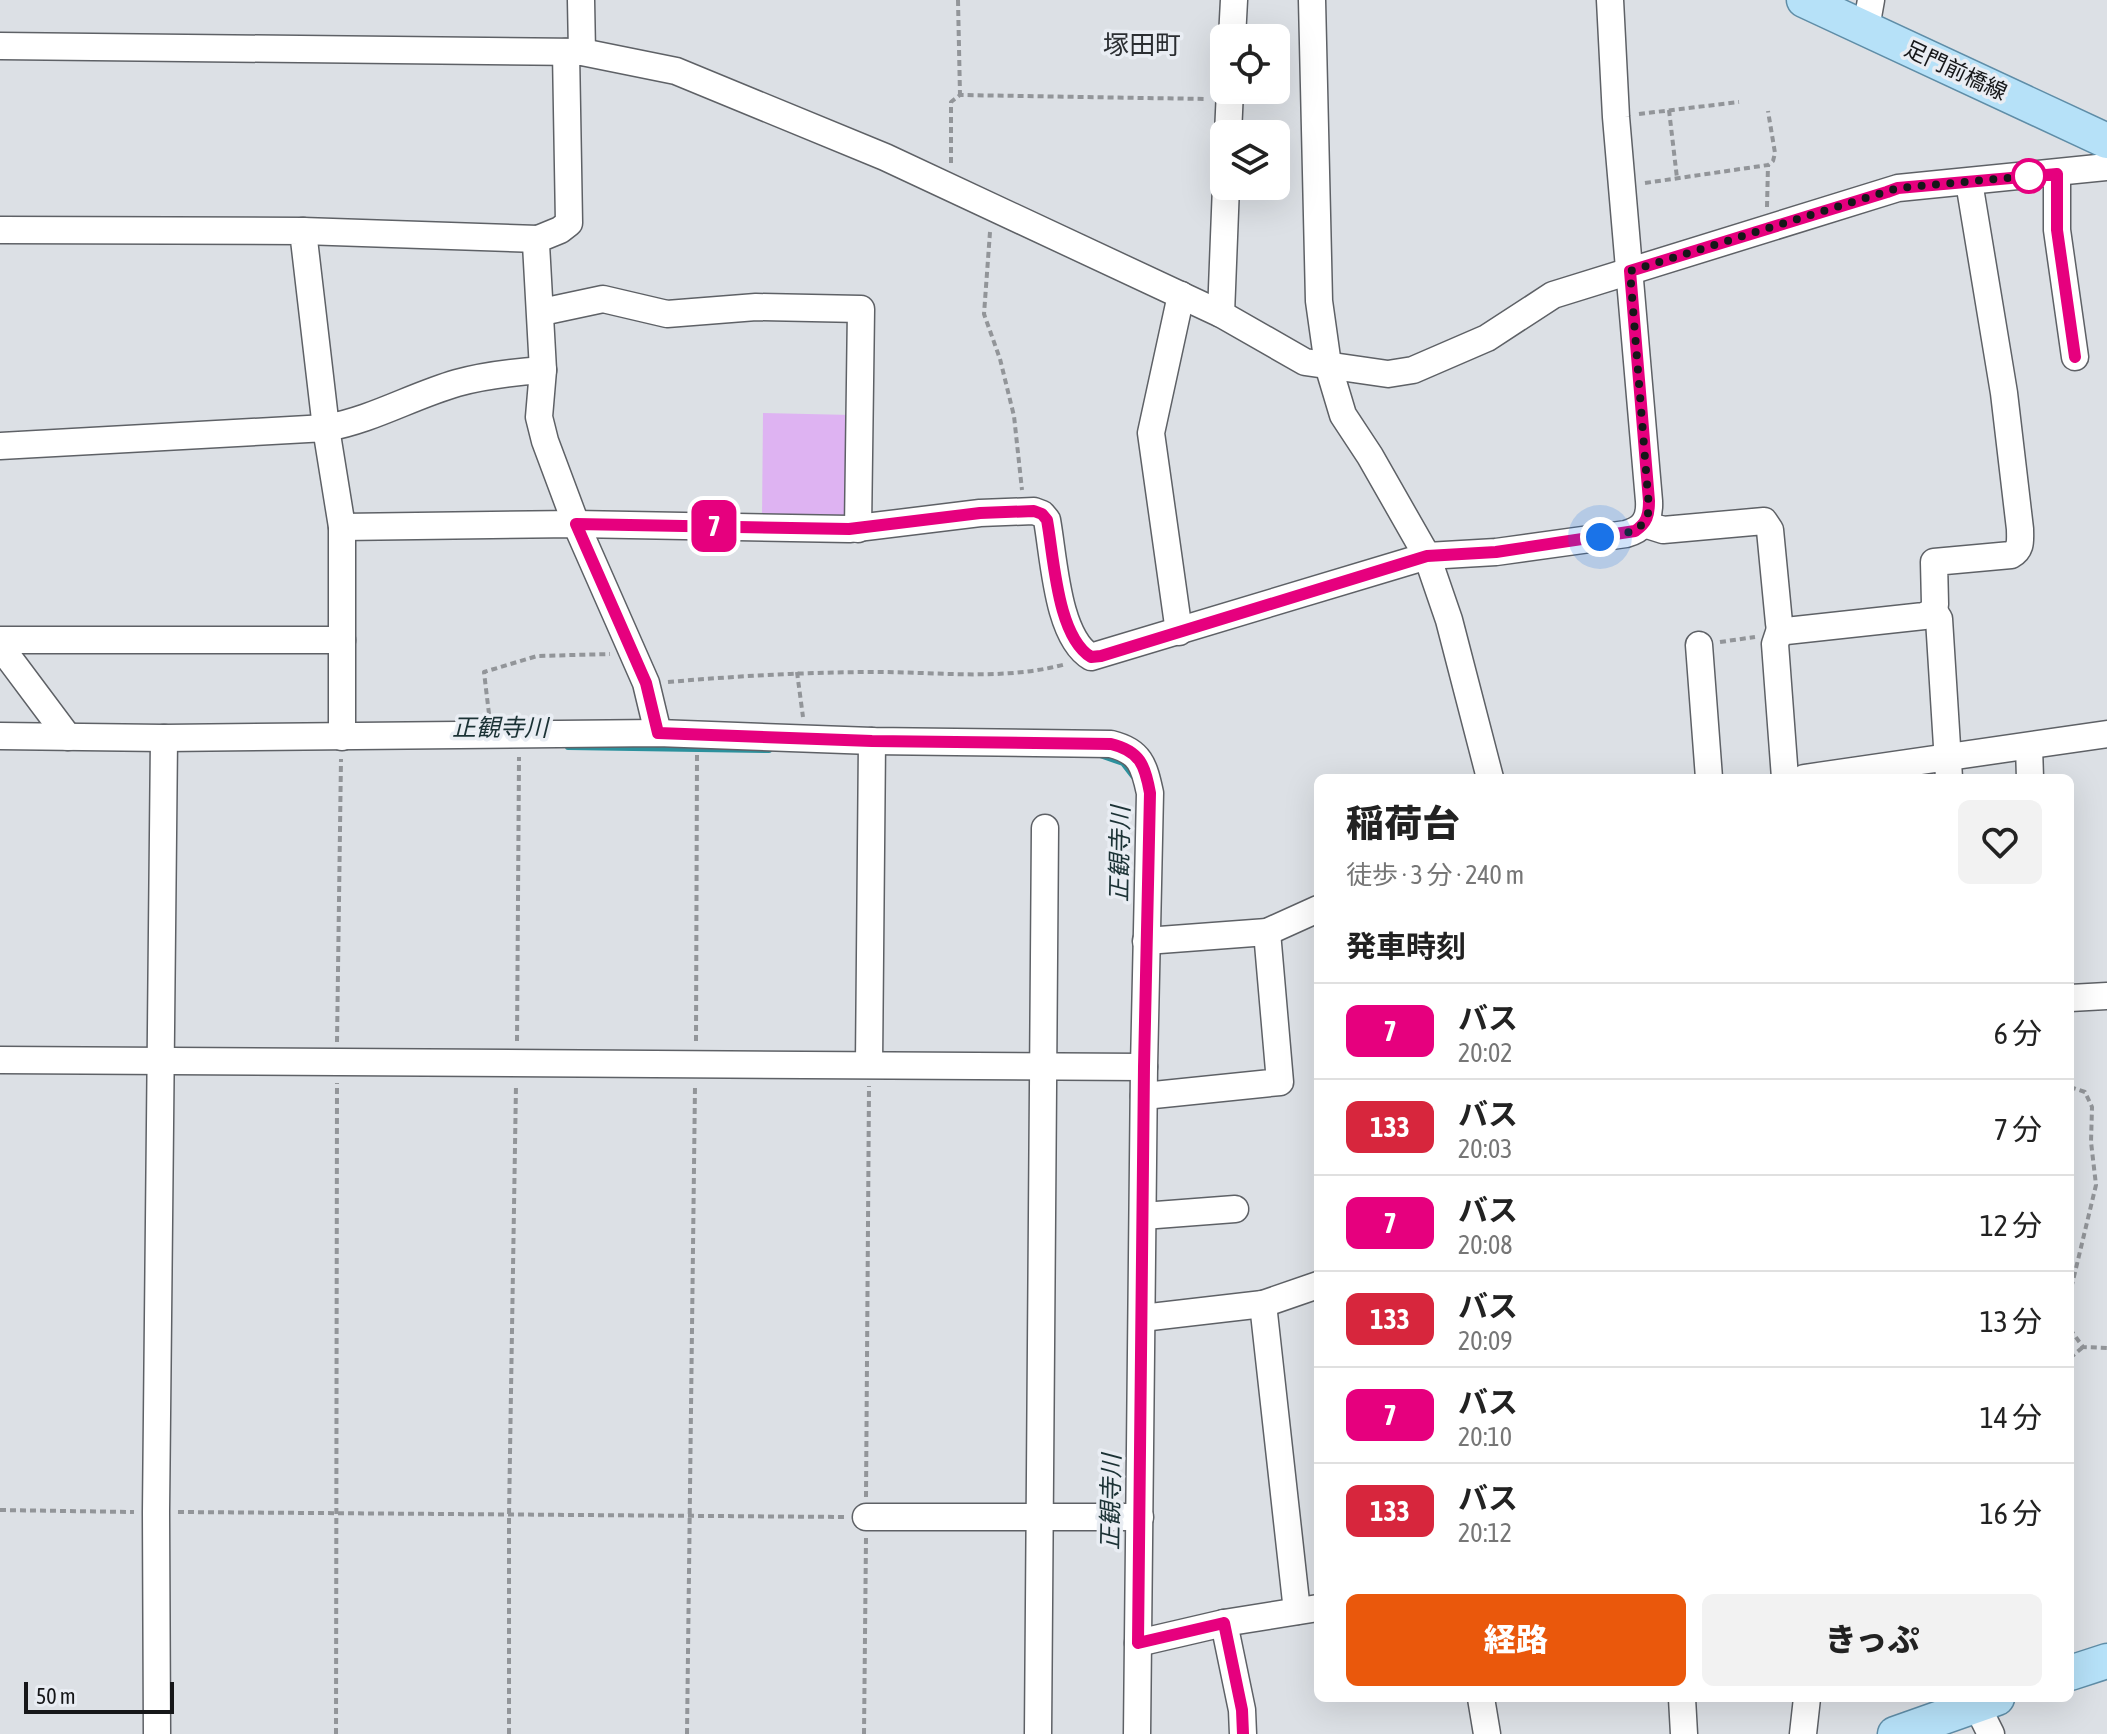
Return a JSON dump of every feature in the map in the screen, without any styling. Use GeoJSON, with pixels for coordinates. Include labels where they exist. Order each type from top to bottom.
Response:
{"type":"FeatureCollection","features":[{"type":"Feature","properties":{"kind":"main road","name":"足門前橋線"},"geometry":{"type":"LineString","coordinates":[[1804,0],[1868,14],[2107,141]]}},
{"type":"Feature","properties":{"kind":"main road"},"geometry":{"type":"LineString","coordinates":[[2074,1672],[2107,1661]]}},
{"type":"Feature","properties":{"kind":"main road"},"geometry":{"type":"LineString","coordinates":[[1895,1734],[1989,1712]]}},
{"type":"Feature","properties":{"kind":"street"},"geometry":{"type":"LineString","coordinates":[[0,230],[303,231],[538,239],[569,223],[574,52],[581,0]]}},
{"type":"Feature","properties":{"kind":"street"},"geometry":{"type":"LineString","coordinates":[[1233,24],[1234,0]]}},
{"type":"Feature","properties":{"kind":"street"},"geometry":{"type":"LineString","coordinates":[[1312,0],[1319,301],[1328,365],[1343,415],[1427,556],[1449,620],[1489,774]]}},
{"type":"Feature","properties":{"kind":"street"},"geometry":{"type":"LineString","coordinates":[[342,527],[576,524],[858,529],[980,513],[1024,511],[1042,514],[1047,520],[1062,608],[1075,643],[1091,657],[1427,556],[1496,552],[1626,534],[1644,524],[1649,501],[1616,117],[1610,0]]}},
{"type":"Feature","properties":{"kind":"street"},"geometry":{"type":"LineString","coordinates":[[0,46],[574,52],[676,71],[950,186],[1221,314],[1305,362],[1388,374],[1413,370],[1487,338],[1553,295],[1898,188],[2107,167]]}},
{"type":"Feature","properties":{"kind":"street"},"geometry":{"type":"LineString","coordinates":[[2057,174],[2057,230],[2075,357]]}},
{"type":"Feature","properties":{"kind":"street"},"geometry":{"type":"LineString","coordinates":[[1949,768],[1939,619],[1934,611],[1934,562],[2011,555],[2020,546],[2004,393],[1969,182]]}},
{"type":"Feature","properties":{"kind":"street"},"geometry":{"type":"LineString","coordinates":[[1221,314],[1225,200]]}},
{"type":"Feature","properties":{"kind":"street"},"geometry":{"type":"LineString","coordinates":[[303,231],[326,428],[342,527],[342,737]]}},
{"type":"Feature","properties":{"kind":"street"},"geometry":{"type":"LineString","coordinates":[[538,239],[543,370],[539,417],[576,524],[646,683],[658,733]]}},
{"type":"Feature","properties":{"kind":"street"},"geometry":{"type":"LineString","coordinates":[[1179,632],[1151,433],[1181,295]]}},
{"type":"Feature","properties":{"kind":"street"},"geometry":{"type":"LineString","coordinates":[[542,312],[603,299],[667,314],[756,307],[861,309],[858,529]]}},
{"type":"Feature","properties":{"kind":"street"},"geometry":{"type":"LineString","coordinates":[[0,446],[326,428],[356,423],[458,383],[511,372],[543,370]]}},
{"type":"Feature","properties":{"kind":"street"},"geometry":{"type":"LineString","coordinates":[[1644,524],[1663,530],[1764,521],[1770,530],[1780,629],[1775,644],[1785,774]]}},
{"type":"Feature","properties":{"kind":"street"},"geometry":{"type":"LineString","coordinates":[[1780,629],[1924,616],[1934,611]]}},
{"type":"Feature","properties":{"kind":"street"},"geometry":{"type":"LineString","coordinates":[[0,643],[342,640]]}},
{"type":"Feature","properties":{"kind":"street"},"geometry":{"type":"LineString","coordinates":[[0,643],[68,737]]}},
{"type":"Feature","properties":{"kind":"street"},"geometry":{"type":"LineString","coordinates":[[1699,645],[1709,774]]}},
{"type":"Feature","properties":{"kind":"street"},"geometry":{"type":"LineString","coordinates":[[0,736],[164,738],[658,733],[872,741],[1111,744],[1126,748],[1137,756],[1146,771],[1150,793],[1137,1734]]}},
{"type":"Feature","properties":{"kind":"street"},"geometry":{"type":"LineString","coordinates":[[1862,774],[1949,768],[2029,747],[2107,734]]}},
{"type":"Feature","properties":{"kind":"street"},"geometry":{"type":"LineString","coordinates":[[157,1734],[156,1512],[164,738]]}},
{"type":"Feature","properties":{"kind":"street"},"geometry":{"type":"LineString","coordinates":[[869,1064],[872,741]]}},
{"type":"Feature","properties":{"kind":"street"},"geometry":{"type":"LineString","coordinates":[[2029,747],[2030,774]]}},
{"type":"Feature","properties":{"kind":"street"},"geometry":{"type":"LineString","coordinates":[[1038,1734],[1045,828]]}},
{"type":"Feature","properties":{"kind":"street"},"geometry":{"type":"LineString","coordinates":[[1146,941],[1267,932],[1314,911]]}},
{"type":"Feature","properties":{"kind":"street"},"geometry":{"type":"LineString","coordinates":[[1144,1096],[1280,1082],[1267,932]]}},
{"type":"Feature","properties":{"kind":"street"},"geometry":{"type":"LineString","coordinates":[[2074,998],[2107,996]]}},
{"type":"Feature","properties":{"kind":"street"},"geometry":{"type":"LineString","coordinates":[[0,1060],[1144,1067]]}},
{"type":"Feature","properties":{"kind":"street"},"geometry":{"type":"LineString","coordinates":[[1143,1216],[1235,1209]]}},
{"type":"Feature","properties":{"kind":"street"},"geometry":{"type":"LineString","coordinates":[[1142,1318],[1263,1304],[1314,1286]]}},
{"type":"Feature","properties":{"kind":"street"},"geometry":{"type":"LineString","coordinates":[[1138,1643],[1224,1623],[1308,1610],[1263,1304]]}},
{"type":"Feature","properties":{"kind":"street"},"geometry":{"type":"LineString","coordinates":[[866,1517],[1140,1517]]}},
{"type":"Feature","properties":{"kind":"street"},"geometry":{"type":"LineString","coordinates":[[1224,1623],[1242,1710],[1243,1734]]}},
{"type":"Feature","properties":{"kind":"street"},"geometry":{"type":"LineString","coordinates":[[1482,1702],[1487,1734]]}},
{"type":"Feature","properties":{"kind":"street"},"geometry":{"type":"LineString","coordinates":[[1682,1702],[1684,1734]]}},
{"type":"Feature","properties":{"kind":"street"},"geometry":{"type":"LineString","coordinates":[[1803,1734],[1807,1702]]}},
{"type":"Feature","properties":{"kind":"path"},"geometry":{"type":"LineString","coordinates":[[958,0],[960,95]]}},
{"type":"Feature","properties":{"kind":"path"},"geometry":{"type":"LineString","coordinates":[[950,186],[951,102],[960,95],[1210,95]]}},
{"type":"Feature","properties":{"kind":"path"},"geometry":{"type":"LineString","coordinates":[[1616,117],[1739,102]]}},
{"type":"Feature","properties":{"kind":"path"},"geometry":{"type":"LineString","coordinates":[[1669,110],[1677,178]]}},
{"type":"Feature","properties":{"kind":"path"},"geometry":{"type":"LineString","coordinates":[[1623,186],[1768,165],[1775,153],[1768,111]]}},
{"type":"Feature","properties":{"kind":"path"},"geometry":{"type":"LineString","coordinates":[[1768,165],[1766,198],[1772,227]]}},
{"type":"Feature","properties":{"kind":"path"},"geometry":{"type":"LineString","coordinates":[[991,206],[984,314],[1000,359],[1014,416],[1024,511]]}},
{"type":"Feature","properties":{"kind":"path"},"geometry":{"type":"LineString","coordinates":[[1699,645],[1770,635],[1780,629]]}},
{"type":"Feature","properties":{"kind":"path"},"geometry":{"type":"LineString","coordinates":[[492,736],[484,672],[537,656],[598,656],[632,650]]}},
{"type":"Feature","properties":{"kind":"path"},"geometry":{"type":"LineString","coordinates":[[646,683],[797,672],[967,675],[1044,671],[1091,657]]}},
{"type":"Feature","properties":{"kind":"path"},"geometry":{"type":"LineString","coordinates":[[797,672],[806,738]]}},
{"type":"Feature","properties":{"kind":"path"},"geometry":{"type":"LineString","coordinates":[[509,1734],[519,735]]}},
{"type":"Feature","properties":{"kind":"path"},"geometry":{"type":"LineString","coordinates":[[687,1734],[697,736]]}},
{"type":"Feature","properties":{"kind":"path"},"geometry":{"type":"LineString","coordinates":[[336,1734],[337,1061],[342,737]]}},
{"type":"Feature","properties":{"kind":"path"},"geometry":{"type":"LineString","coordinates":[[864,1734],[869,1064]]}},
{"type":"Feature","properties":{"kind":"path"},"geometry":{"type":"LineString","coordinates":[[2074,1088],[2085,1092],[2092,1107],[2091,1142],[2096,1185],[2074,1276]]}},
{"type":"Feature","properties":{"kind":"path"},"geometry":{"type":"LineString","coordinates":[[2074,1335],[2083,1347]]}},
{"type":"Feature","properties":{"kind":"path"},"geometry":{"type":"LineString","coordinates":[[2074,1355],[2083,1347],[2107,1348]]}},
{"type":"Feature","properties":{"kind":"path"},"geometry":{"type":"LineString","coordinates":[[0,1510],[866,1517]]}},
{"type":"Feature","properties":{"kind":"shaded area"},"geometry":{"type":"Polygon","coordinates":[[[763,413],[852,415],[846,520],[762,518],[763,413]]]}},
{"type":"Feature","properties":{"kind":"waterway","name":"正観寺川"},"geometry":{"type":"LineString","coordinates":[[568,747],[769,750]]}},
{"type":"Feature","properties":{"kind":"waterway","name":"正観寺川"},"geometry":{"type":"LineString","coordinates":[[1100,755],[1123,763],[1133,776]]}},
{"type":"Feature","properties":{"kind":"bus line","name":"7"},"geometry":{"type":"LineString","coordinates":[[1243,1734],[1242,1710],[1224,1623],[1138,1643],[1150,793],[1146,771],[1137,756],[1126,748],[1111,744],[872,741],[658,733],[646,683],[576,524],[849,529],[980,513],[1034,511],[1047,520],[1062,608],[1075,643],[1091,657],[1101,656],[1427,556],[1496,552],[1635,531],[1648,516],[1649,501],[1630,271],[1898,188],[2057,174],[2057,230],[2075,357]]}},
{"type":"Feature","properties":{"kind":"district","name":"塚田町"},"geometry":{"type":"Point","coordinates":[1142,45]}},
{"type":"Feature","properties":{"kind":"route"},"geometry":{"type":"LineString","coordinates":[[1600,537],[1635,531],[1644,524],[1649,508],[1630,271],[1898,188],[2029,176]]}}]}
